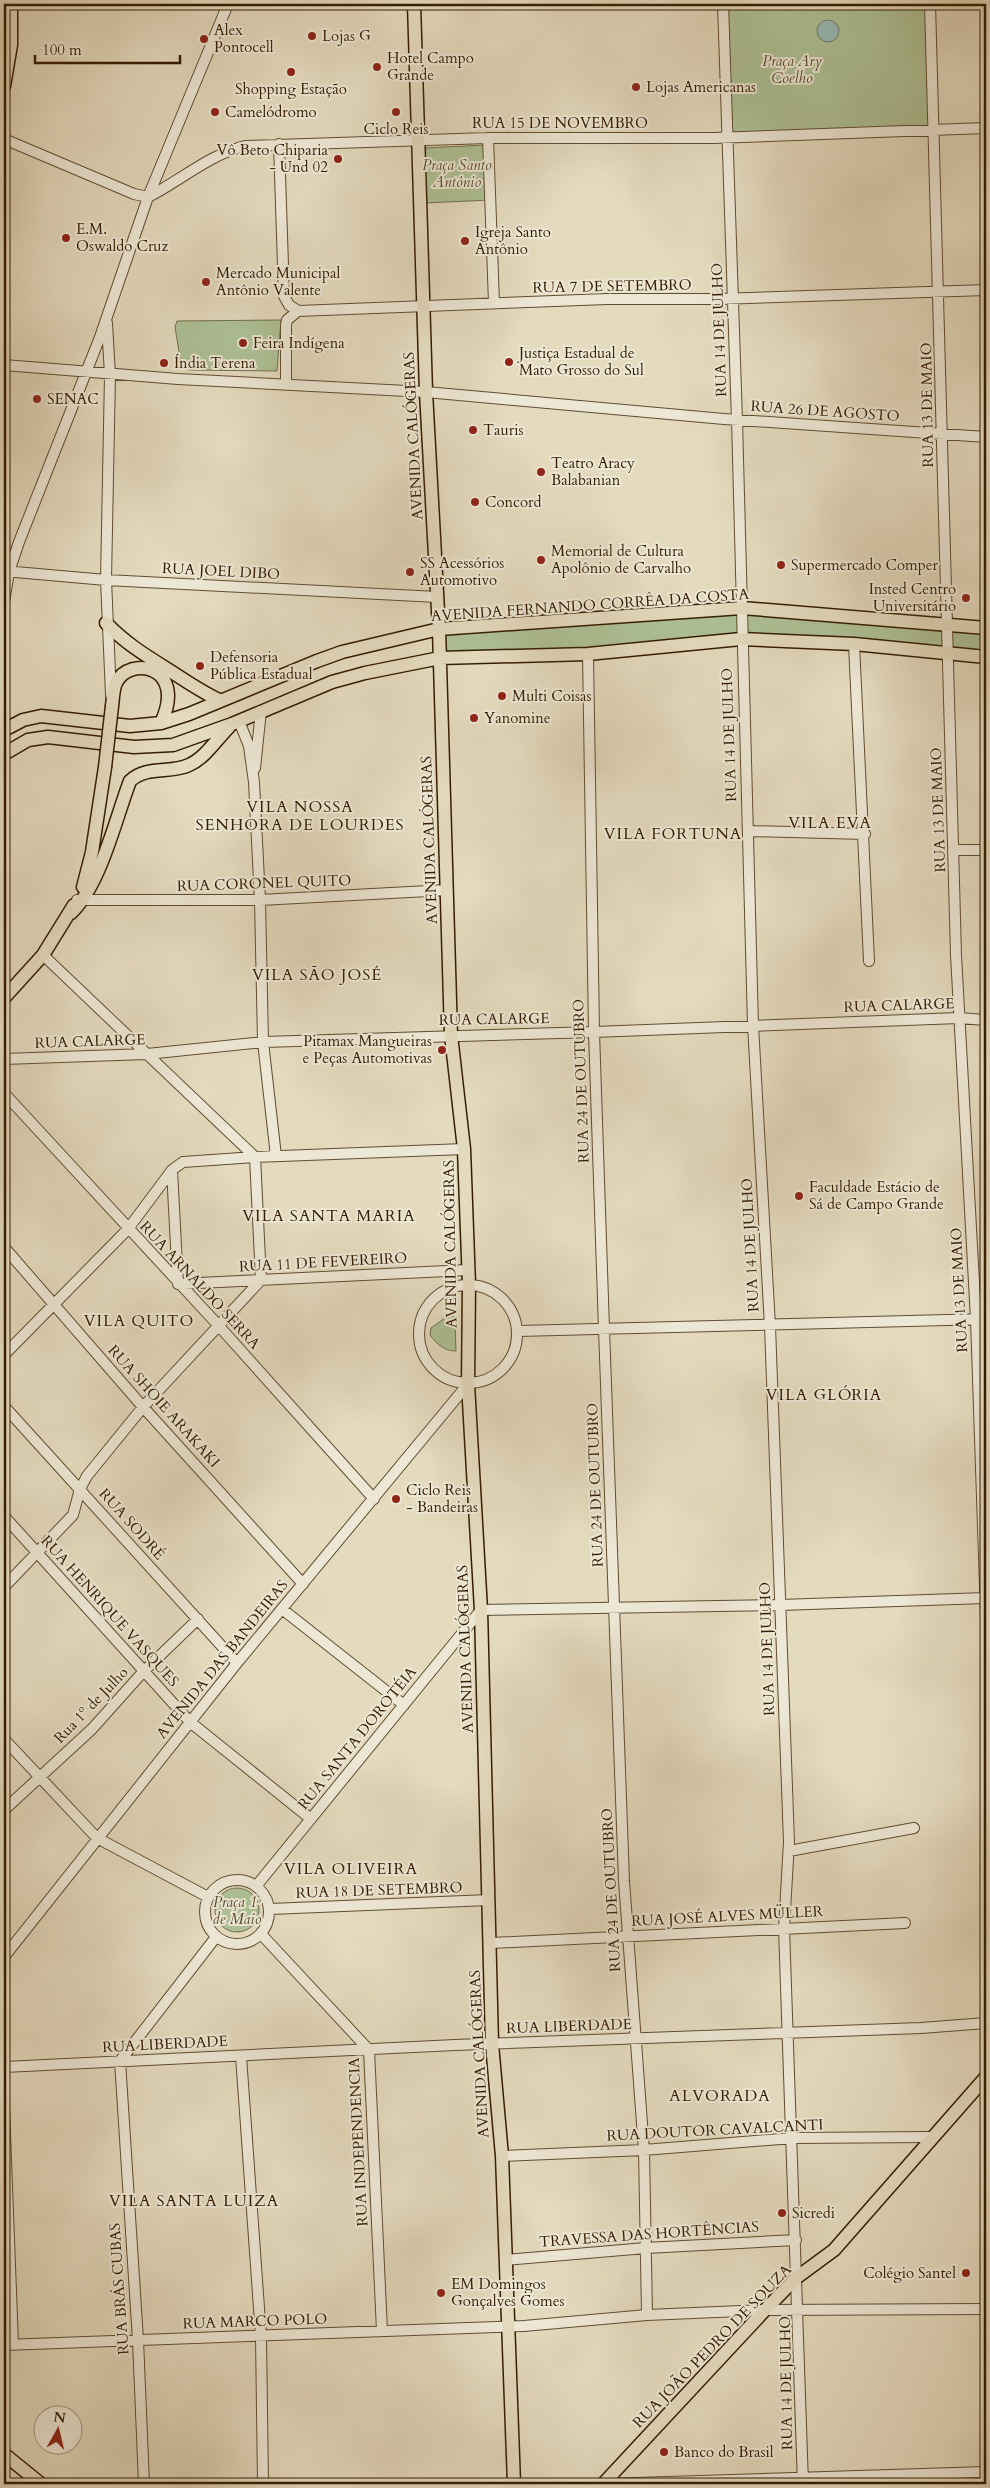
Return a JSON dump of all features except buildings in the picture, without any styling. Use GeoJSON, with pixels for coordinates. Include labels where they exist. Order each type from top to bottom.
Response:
{"type":"FeatureCollection","features":[{"type":"Feature","properties":{"kind":"main road"},"geometry":{"type":"LineString","coordinates":[[4,86],[11,45],[11,4]]}},
{"type":"Feature","properties":{"kind":"main road","name":"AVENIDA CALÓGERAS"},"geometry":{"type":"LineString","coordinates":[[414,4],[426,392],[439,629],[451,1035],[464,1150],[468,1270],[468,1384],[481,1610],[492,2044],[502,2156],[514,2484]]}},
{"type":"Feature","properties":{"kind":"main road","name":"AVENIDA FERNANDO CORRÊA DA COSTA"},"geometry":{"type":"LineString","coordinates":[[4,730],[24,720],[41,716],[130,726],[161,723],[189,714],[219,700],[342,652],[439,629],[742,608],[986,628]]}},
{"type":"Feature","properties":{"kind":"main road"},"geometry":{"type":"LineString","coordinates":[[106,623],[120,638],[139,653],[202,693],[219,700]]}},
{"type":"Feature","properties":{"kind":"main road"},"geometry":{"type":"LineString","coordinates":[[4,754],[28,740],[48,737],[134,748],[173,745],[235,723],[332,682],[365,673],[440,658],[588,654],[741,639],[854,644],[986,657]]}},
{"type":"Feature","properties":{"kind":"main road"},"geometry":{"type":"LineString","coordinates":[[80,901],[92,852],[116,683],[122,675],[131,670],[151,669],[160,673],[166,681],[169,691],[168,706],[161,723]]}},
{"type":"Feature","properties":{"kind":"main road"},"geometry":{"type":"LineString","coordinates":[[4,998],[43,955],[94,878],[130,780],[138,774],[188,766],[199,760],[235,723]]}},
{"type":"Feature","properties":{"kind":"main road","name":"RUA JOÃO PEDRO DE SOUZA"},"geometry":{"type":"LineString","coordinates":[[603,2484],[796,2278],[834,2250],[931,2137],[986,2077]]}},
{"type":"Feature","properties":{"kind":"main road"},"geometry":{"type":"LineString","coordinates":[[4,2454],[41,2484]]}},
{"type":"Feature","properties":{"kind":"street"},"geometry":{"type":"LineString","coordinates":[[4,602],[6,572],[87,370],[148,197],[228,4]]}},
{"type":"Feature","properties":{"kind":"street","name":"RUA 14 DE JULHO"},"geometry":{"type":"LineString","coordinates":[[724,4],[737,420],[752,1025],[770,1326],[789,1850],[784,1928],[793,2138],[796,2278],[799,2309],[803,2482]]}},
{"type":"Feature","properties":{"kind":"street","name":"RUA 13 DE MAIO"},"geometry":{"type":"LineString","coordinates":[[930,4],[943,434],[946,624],[959,1018],[981,1319],[986,1616]]}},
{"type":"Feature","properties":{"kind":"street","name":"RUA 15 DE NOVEMBRO"},"geometry":{"type":"LineString","coordinates":[[148,197],[178,181],[227,150],[244,146],[419,139],[728,137],[986,128]]}},
{"type":"Feature","properties":{"kind":"street"},"geometry":{"type":"LineString","coordinates":[[488,138],[494,303]]}},
{"type":"Feature","properties":{"kind":"street"},"geometry":{"type":"LineString","coordinates":[[4,139],[134,194],[148,197]]}},
{"type":"Feature","properties":{"kind":"street"},"geometry":{"type":"LineString","coordinates":[[279,144],[284,296],[289,305],[298,310],[287,320],[286,325],[286,385]]}},
{"type":"Feature","properties":{"kind":"street","name":"RUA 7 DE SETEMBRO"},"geometry":{"type":"LineString","coordinates":[[298,310],[424,304],[607,299],[733,299],[986,290]]}},
{"type":"Feature","properties":{"kind":"street"},"geometry":{"type":"LineString","coordinates":[[106,316],[110,375],[106,623],[112,706]]}},
{"type":"Feature","properties":{"kind":"street","name":"RUA 26 DE AGOSTO"},"geometry":{"type":"LineString","coordinates":[[4,365],[87,370],[110,375],[426,392],[737,420],[986,437]]}},
{"type":"Feature","properties":{"kind":"street","name":"RUA JOEL DIBO"},"geometry":{"type":"LineString","coordinates":[[6,572],[106,580],[437,597]]}},
{"type":"Feature","properties":{"kind":"street"},"geometry":{"type":"LineString","coordinates":[[854,644],[865,834],[869,960]]}},
{"type":"Feature","properties":{"kind":"street","name":"RUA 24 DE OUTUBRO"},"geometry":{"type":"LineString","coordinates":[[588,654],[594,1032],[604,1329],[628,1935],[644,2150],[647,2314]]}},
{"type":"Feature","properties":{"kind":"street"},"geometry":{"type":"LineString","coordinates":[[254,782],[262,711]]}},
{"type":"Feature","properties":{"kind":"street"},"geometry":{"type":"LineString","coordinates":[[235,723],[246,734],[254,782],[264,1042],[276,1156]]}},
{"type":"Feature","properties":{"kind":"street"},"geometry":{"type":"LineString","coordinates":[[748,831],[865,834]]}},
{"type":"Feature","properties":{"kind":"street"},"geometry":{"type":"LineString","coordinates":[[954,850],[986,850]]}},
{"type":"Feature","properties":{"kind":"street","name":"RUA CORONEL QUITO"},"geometry":{"type":"LineString","coordinates":[[80,901],[260,900],[447,890]]}},
{"type":"Feature","properties":{"kind":"street"},"geometry":{"type":"LineString","coordinates":[[4,1588],[73,1515],[80,1489],[87,1476],[143,1407],[261,1280],[255,1157],[43,955]]}},
{"type":"Feature","properties":{"kind":"street","name":"RUA CALARGE"},"geometry":{"type":"LineString","coordinates":[[4,1059],[147,1054],[264,1042],[959,1018],[986,1020]]}},
{"type":"Feature","properties":{"kind":"street","name":"RUA ARNALDO SERRA"},"geometry":{"type":"LineString","coordinates":[[4,1093],[178,1284],[218,1325],[374,1499]]}},
{"type":"Feature","properties":{"kind":"street"},"geometry":{"type":"LineString","coordinates":[[4,1355],[128,1229],[172,1170],[182,1162],[276,1156],[464,1150]]}},
{"type":"Feature","properties":{"kind":"street"},"geometry":{"type":"LineString","coordinates":[[172,1170],[178,1284]]}},
{"type":"Feature","properties":{"kind":"street","name":"RUA SHOIE ARAKAKI"},"geometry":{"type":"LineString","coordinates":[[4,1247],[143,1407],[303,1584]]}},
{"type":"Feature","properties":{"kind":"street","name":"RUA 11 DE FEVEREIRO"},"geometry":{"type":"LineString","coordinates":[[178,1284],[468,1270]]}},
{"type":"Feature","properties":{"kind":"street"},"geometry":{"type":"LineString","coordinates":[[468,1285],[483,1287],[497,1294],[508,1304],[515,1317],[518,1331],[516,1348],[510,1362],[491,1378],[468,1384],[452,1381],[439,1374],[428,1363],[421,1349],[419,1334],[421,1318],[428,1305],[440,1294],[453,1287],[468,1285]]}},
{"type":"Feature","properties":{"kind":"street"},"geometry":{"type":"LineString","coordinates":[[518,1331],[770,1326],[981,1319]]}},
{"type":"Feature","properties":{"kind":"street","name":"AVENIDA DAS BANDEIRAS"},"geometry":{"type":"LineString","coordinates":[[4,1958],[237,1663],[468,1384]]}},
{"type":"Feature","properties":{"kind":"street","name":"RUA SODRÉ"},"geometry":{"type":"LineString","coordinates":[[4,1406],[237,1663]]}},
{"type":"Feature","properties":{"kind":"street","name":"RUA HENRIQUE VASQUES"},"geometry":{"type":"LineString","coordinates":[[4,1516],[190,1722],[311,1818]]}},
{"type":"Feature","properties":{"kind":"street"},"geometry":{"type":"LineString","coordinates":[[481,1610],[780,1605],[986,1598]]}},
{"type":"Feature","properties":{"kind":"street"},"geometry":{"type":"LineString","coordinates":[[282,1609],[404,1705]]}},
{"type":"Feature","properties":{"kind":"street","name":"RUA SANTA DOROTÉIA"},"geometry":{"type":"LineString","coordinates":[[257,1885],[481,1610]]}},
{"type":"Feature","properties":{"kind":"street","name":"Rua 1º de Julho"},"geometry":{"type":"LineString","coordinates":[[4,1810],[92,1729],[143,1672],[198,1619]]}},
{"type":"Feature","properties":{"kind":"street"},"geometry":{"type":"LineString","coordinates":[[4,1739],[97,1838],[208,1897]]}},
{"type":"Feature","properties":{"kind":"street"},"geometry":{"type":"LineString","coordinates":[[789,1850],[914,1828]]}},
{"type":"Feature","properties":{"kind":"street"},"geometry":{"type":"LineString","coordinates":[[247,1880],[257,1885],[268,1899],[270,1909],[266,1926],[261,1934],[244,1944],[224,1942],[210,1930],[204,1914],[208,1897],[224,1881],[247,1880]]}},
{"type":"Feature","properties":{"kind":"street","name":"RUA 18 DE SETEMBRO"},"geometry":{"type":"LineString","coordinates":[[270,1909],[489,1900]]}},
{"type":"Feature","properties":{"kind":"street","name":"RUA JOSÉ ALVES MÜLLER"},"geometry":{"type":"LineString","coordinates":[[490,1943],[905,1923]]}},
{"type":"Feature","properties":{"kind":"street","name":"RUA INDEPENDENCIA"},"geometry":{"type":"LineString","coordinates":[[261,1934],[369,2050],[382,2331]]}},
{"type":"Feature","properties":{"kind":"street"},"geometry":{"type":"LineString","coordinates":[[120,2061],[216,1936]]}},
{"type":"Feature","properties":{"kind":"street","name":"RUA LIBERDADE"},"geometry":{"type":"LineString","coordinates":[[4,2067],[492,2044],[921,2028],[986,2023]]}},
{"type":"Feature","properties":{"kind":"street"},"geometry":{"type":"LineString","coordinates":[[242,2056],[261,2336],[263,2484]]}},
{"type":"Feature","properties":{"kind":"street","name":"RUA BRÁS CUBAS"},"geometry":{"type":"LineString","coordinates":[[120,2061],[138,2340],[144,2484]]}},
{"type":"Feature","properties":{"kind":"street"},"geometry":{"type":"LineString","coordinates":[[4,2107],[8,2344]]}},
{"type":"Feature","properties":{"kind":"street","name":"RUA DOUTOR CAVALCANTI"},"geometry":{"type":"LineString","coordinates":[[502,2156],[644,2150],[793,2138],[931,2137]]}},
{"type":"Feature","properties":{"kind":"street","name":"TRAVESSA DAS HORTÊNCIAS"},"geometry":{"type":"LineString","coordinates":[[505,2260],[646,2248],[796,2240]]}},
{"type":"Feature","properties":{"kind":"street","name":"RUA MARCO POLO"},"geometry":{"type":"LineString","coordinates":[[8,2344],[508,2327],[647,2314],[799,2309],[986,2309]]}},
{"type":"Feature","properties":{"kind":"street"},"geometry":{"type":"LineString","coordinates":[[603,2484],[803,2482],[986,2472]]}},
{"type":"Feature","properties":{"kind":"green space","name":"Praça Ary Coelho"},"geometry":{"type":"Polygon","coordinates":[[[724,4],[930,4],[935,130],[728,137],[724,4]]]}},
{"type":"Feature","properties":{"kind":"green space","name":"Praça Santo Antônio"},"geometry":{"type":"Polygon","coordinates":[[[487,145],[490,200],[425,203],[424,148],[487,145]]]}},
{"type":"Feature","properties":{"kind":"green space"},"geometry":{"type":"Polygon","coordinates":[[[281,320],[277,371],[189,370],[181,364],[175,327],[177,321],[281,320]]]}},
{"type":"Feature","properties":{"kind":"green space"},"geometry":{"type":"Polygon","coordinates":[[[742,608],[986,628],[986,657],[769,639],[440,658],[439,629],[742,608]]]}},
{"type":"Feature","properties":{"kind":"green space"},"geometry":{"type":"Polygon","coordinates":[[[452,1313],[455,1320],[456,1351],[448,1350],[441,1346],[430,1335],[431,1328],[452,1313]]]}},
{"type":"Feature","properties":{"kind":"green space","name":"Praça 1º de Maio"},"geometry":{"type":"Polygon","coordinates":[[[233,1888],[241,1888],[253,1894],[259,1910],[253,1926],[241,1932],[233,1932],[221,1926],[215,1914],[215,1906],[221,1894],[233,1888]]]}},
{"type":"Feature","properties":{"kind":"water"},"geometry":{"type":"Polygon","coordinates":[[[828,20],[836,23],[839,31],[836,39],[828,42],[820,39],[817,31],[820,23],[828,20]]]}},
{"type":"Feature","properties":{"kind":"place","name":"Lojas G"},"geometry":{"type":"Point","coordinates":[312,36]}},
{"type":"Feature","properties":{"kind":"place","name":"Alex Pontocell"},"geometry":{"type":"Point","coordinates":[204,39]}},
{"type":"Feature","properties":{"kind":"place","name":"Hotel Campo Grande"},"geometry":{"type":"Point","coordinates":[377,67]}},
{"type":"Feature","properties":{"kind":"place","name":"Shopping Estação"},"geometry":{"type":"Point","coordinates":[291,72]}},
{"type":"Feature","properties":{"kind":"place","name":"Lojas Americanas"},"geometry":{"type":"Point","coordinates":[636,87]}},
{"type":"Feature","properties":{"kind":"place","name":"Camelódromo"},"geometry":{"type":"Point","coordinates":[215,112]}},
{"type":"Feature","properties":{"kind":"place","name":"Ciclo Reis"},"geometry":{"type":"Point","coordinates":[396,112]}},
{"type":"Feature","properties":{"kind":"place","name":"Vô Beto Chiparia - Und 02"},"geometry":{"type":"Point","coordinates":[338,159]}},
{"type":"Feature","properties":{"kind":"place","name":"E.M. Oswaldo Cruz"},"geometry":{"type":"Point","coordinates":[66,238]}},
{"type":"Feature","properties":{"kind":"place","name":"Igreja Santo Antônio"},"geometry":{"type":"Point","coordinates":[465,241]}},
{"type":"Feature","properties":{"kind":"place","name":"Mercado Municipal Antônio Valente"},"geometry":{"type":"Point","coordinates":[206,282]}},
{"type":"Feature","properties":{"kind":"place","name":"Feira Indígena"},"geometry":{"type":"Point","coordinates":[243,343]}},
{"type":"Feature","properties":{"kind":"place","name":"Justiça Estadual de Mato Grosso do Sul"},"geometry":{"type":"Point","coordinates":[509,362]}},
{"type":"Feature","properties":{"kind":"place","name":"Índia Terena"},"geometry":{"type":"Point","coordinates":[164,363]}},
{"type":"Feature","properties":{"kind":"place","name":"SENAC"},"geometry":{"type":"Point","coordinates":[37,399]}},
{"type":"Feature","properties":{"kind":"place","name":"Tauris"},"geometry":{"type":"Point","coordinates":[473,430]}},
{"type":"Feature","properties":{"kind":"place","name":"Teatro Aracy Balabanian"},"geometry":{"type":"Point","coordinates":[541,472]}},
{"type":"Feature","properties":{"kind":"place","name":"Concord"},"geometry":{"type":"Point","coordinates":[475,502]}},
{"type":"Feature","properties":{"kind":"place","name":"Memorial de Cultura Apolônio de Carvalho"},"geometry":{"type":"Point","coordinates":[541,560]}},
{"type":"Feature","properties":{"kind":"place","name":"Supermercado Comper"},"geometry":{"type":"Point","coordinates":[781,565]}},
{"type":"Feature","properties":{"kind":"place","name":"SS Acessórios Automotivo"},"geometry":{"type":"Point","coordinates":[410,572]}},
{"type":"Feature","properties":{"kind":"place","name":"Insted Centro Universitário"},"geometry":{"type":"Point","coordinates":[966,598]}},
{"type":"Feature","properties":{"kind":"place","name":"Defensoria Pública Estadual"},"geometry":{"type":"Point","coordinates":[200,666]}},
{"type":"Feature","properties":{"kind":"place","name":"Multi Coisas"},"geometry":{"type":"Point","coordinates":[502,696]}},
{"type":"Feature","properties":{"kind":"place","name":"Yanomine"},"geometry":{"type":"Point","coordinates":[474,718]}},
{"type":"Feature","properties":{"kind":"place","name":"Pitamax Mangueiras e Peças Automotivas"},"geometry":{"type":"Point","coordinates":[442,1050]}},
{"type":"Feature","properties":{"kind":"place","name":"Faculdade Estácio de Sá de Campo Grande"},"geometry":{"type":"Point","coordinates":[799,1196]}},
{"type":"Feature","properties":{"kind":"place","name":"Ciclo Reis - Bandeiras"},"geometry":{"type":"Point","coordinates":[396,1499]}},
{"type":"Feature","properties":{"kind":"place","name":"Sicredi"},"geometry":{"type":"Point","coordinates":[782,2213]}},
{"type":"Feature","properties":{"kind":"place","name":"Colégio Santel"},"geometry":{"type":"Point","coordinates":[966,2273]}},
{"type":"Feature","properties":{"kind":"place","name":"EM Domingos Gonçalves Gomes"},"geometry":{"type":"Point","coordinates":[441,2293]}},
{"type":"Feature","properties":{"kind":"place","name":"Banco do Brasil"},"geometry":{"type":"Point","coordinates":[664,2452]}},
{"type":"Feature","properties":{"kind":"district","name":"VILA NOSSA SENHORA DE LOURDES"},"geometry":{"type":"Point","coordinates":[300,815]}},
{"type":"Feature","properties":{"kind":"district","name":"VILA EVA"},"geometry":{"type":"Point","coordinates":[830,822]}},
{"type":"Feature","properties":{"kind":"district","name":"VILA FORTUNA"},"geometry":{"type":"Point","coordinates":[673,833]}},
{"type":"Feature","properties":{"kind":"district","name":"VILA SÃO JOSÉ"},"geometry":{"type":"Point","coordinates":[317,974]}},
{"type":"Feature","properties":{"kind":"district","name":"VILA SANTA MARIA"},"geometry":{"type":"Point","coordinates":[329,1215]}},
{"type":"Feature","properties":{"kind":"district","name":"VILA QUITO"},"geometry":{"type":"Point","coordinates":[139,1320]}},
{"type":"Feature","properties":{"kind":"district","name":"VILA GLÓRIA"},"geometry":{"type":"Point","coordinates":[824,1394]}},
{"type":"Feature","properties":{"kind":"district","name":"VILA OLIVEIRA"},"geometry":{"type":"Point","coordinates":[351,1868]}},
{"type":"Feature","properties":{"kind":"district","name":"ALVORADA"},"geometry":{"type":"Point","coordinates":[720,2095]}},
{"type":"Feature","properties":{"kind":"district","name":"VILA SANTA LUIZA"},"geometry":{"type":"Point","coordinates":[194,2200]}}]}
